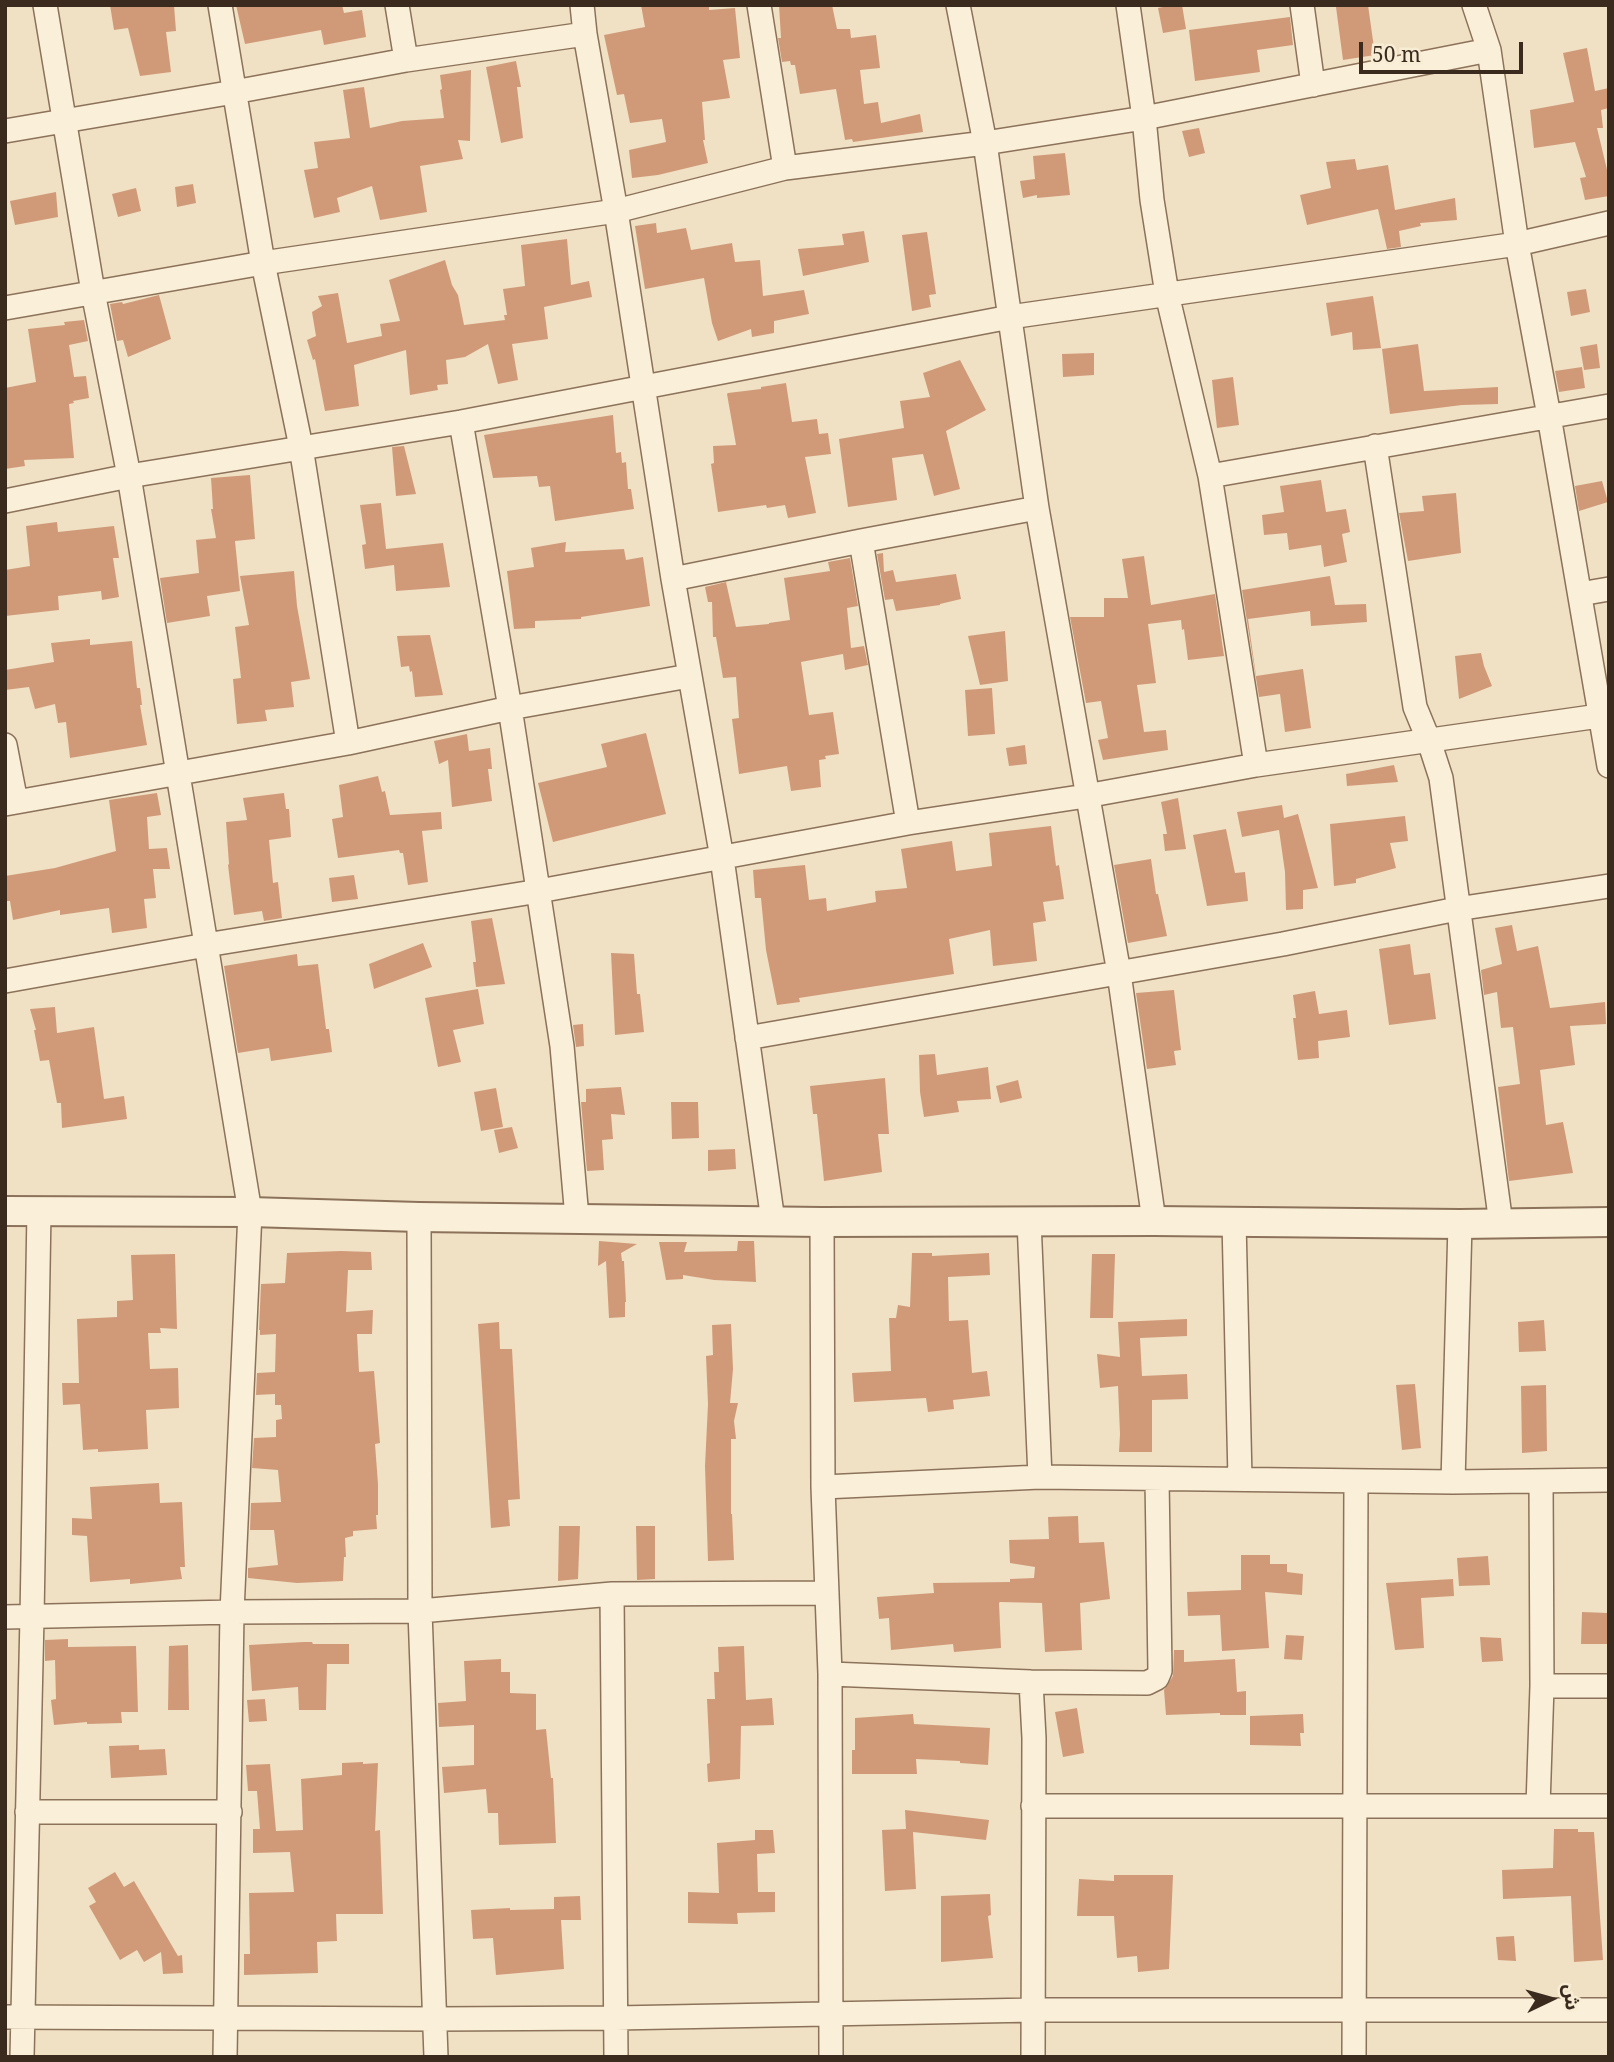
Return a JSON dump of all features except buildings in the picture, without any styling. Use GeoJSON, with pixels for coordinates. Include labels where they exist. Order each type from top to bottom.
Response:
{"type":"FeatureCollection","features":[{"type":"Feature","properties":{"kind":"street"},"geometry":{"type":"LineString","coordinates":[[45,5],[93,292],[129,476],[250,1212],[232,1612],[225,2057]]}},
{"type":"Feature","properties":{"kind":"street"},"geometry":{"type":"LineString","coordinates":[[220,5],[263,264],[301,447],[348,743]]}},
{"type":"Feature","properties":{"kind":"street"},"geometry":{"type":"LineString","coordinates":[[397,5],[406,60]]}},
{"type":"Feature","properties":{"kind":"street"},"geometry":{"type":"LineString","coordinates":[[582,5],[673,579],[722,858],[773,1221]]}},
{"type":"Feature","properties":{"kind":"street"},"geometry":{"type":"LineString","coordinates":[[759,5],[785,168]]}},
{"type":"Feature","properties":{"kind":"street"},"geometry":{"type":"LineString","coordinates":[[958,5],[985,143],[1037,508],[1119,973],[1154,1221]]}},
{"type":"Feature","properties":{"kind":"street"},"geometry":{"type":"LineString","coordinates":[[1128,5],[1152,200],[1167,294],[1210,476],[1256,765]]}},
{"type":"Feature","properties":{"kind":"street"},"geometry":{"type":"LineString","coordinates":[[1302,5],[1313,85]]}},
{"type":"Feature","properties":{"kind":"street"},"geometry":{"type":"LineString","coordinates":[[1474,5],[1489,50],[1517,244],[1609,766]]}},
{"type":"Feature","properties":{"kind":"street"},"geometry":{"type":"LineString","coordinates":[[5,131],[406,60],[585,34]]}},
{"type":"Feature","properties":{"kind":"street"},"geometry":{"type":"LineString","coordinates":[[5,308],[263,264],[616,211],[785,168],[985,143],[1144,118],[1489,50]]}},
{"type":"Feature","properties":{"kind":"street"},"geometry":{"type":"LineString","coordinates":[[5,500],[129,476],[461,422],[1010,317],[1517,244],[1609,223]]}},
{"type":"Feature","properties":{"kind":"street"},"geometry":{"type":"LineString","coordinates":[[1210,476],[1609,406]]}},
{"type":"Feature","properties":{"kind":"street"},"geometry":{"type":"LineString","coordinates":[[461,422],[510,708],[562,1046],[577,1218]]}},
{"type":"Feature","properties":{"kind":"street"},"geometry":{"type":"LineString","coordinates":[[1375,446],[1415,707],[1441,778],[1501,1224]]}},
{"type":"Feature","properties":{"kind":"street"},"geometry":{"type":"LineString","coordinates":[[673,579],[1037,508]]}},
{"type":"Feature","properties":{"kind":"street"},"geometry":{"type":"LineString","coordinates":[[861,541],[908,823]]}},
{"type":"Feature","properties":{"kind":"street"},"geometry":{"type":"LineString","coordinates":[[1580,594],[1609,589]]}},
{"type":"Feature","properties":{"kind":"street"},"geometry":{"type":"LineString","coordinates":[[5,745],[10,803],[348,743],[510,708],[689,676]]}},
{"type":"Feature","properties":{"kind":"street"},"geometry":{"type":"LineString","coordinates":[[5,981],[539,891],[908,823],[1086,796],[1256,765],[1599,716]]}},
{"type":"Feature","properties":{"kind":"street"},"geometry":{"type":"LineString","coordinates":[[747,1038],[1283,944],[1457,909],[1609,886]]}},
{"type":"Feature","properties":{"kind":"street"},"geometry":{"type":"LineString","coordinates":[[5,1211],[250,1212],[822,1222],[1609,1222]]}},
{"type":"Feature","properties":{"kind":"street"},"geometry":{"type":"LineString","coordinates":[[22,2057],[14,2017],[27,1812],[39,1211]]}},
{"type":"Feature","properties":{"kind":"street"},"geometry":{"type":"LineString","coordinates":[[419,1217],[420,1611],[436,2057]]}},
{"type":"Feature","properties":{"kind":"street"},"geometry":{"type":"LineString","coordinates":[[1029,1221],[1040,1477]]}},
{"type":"Feature","properties":{"kind":"street"},"geometry":{"type":"LineString","coordinates":[[822,1222],[823,1487],[830,1674],[831,2057]]}},
{"type":"Feature","properties":{"kind":"street"},"geometry":{"type":"LineString","coordinates":[[1234,1222],[1240,1479]]}},
{"type":"Feature","properties":{"kind":"street"},"geometry":{"type":"LineString","coordinates":[[1453,1482],[1460,1224]]}},
{"type":"Feature","properties":{"kind":"street"},"geometry":{"type":"LineString","coordinates":[[823,1487],[1040,1477],[1453,1482],[1609,1480]]}},
{"type":"Feature","properties":{"kind":"street"},"geometry":{"type":"LineString","coordinates":[[830,1674],[1031,1682],[1147,1683],[1157,1678],[1160,1671],[1157,1479]]}},
{"type":"Feature","properties":{"kind":"street"},"geometry":{"type":"LineString","coordinates":[[1354,2057],[1356,1480]]}},
{"type":"Feature","properties":{"kind":"street"},"geometry":{"type":"LineString","coordinates":[[1538,1806],[1542,1686],[1541,1481]]}},
{"type":"Feature","properties":{"kind":"street"},"geometry":{"type":"LineString","coordinates":[[5,1617],[420,1611],[612,1594],[827,1593]]}},
{"type":"Feature","properties":{"kind":"street"},"geometry":{"type":"LineString","coordinates":[[612,1594],[616,2057]]}},
{"type":"Feature","properties":{"kind":"street"},"geometry":{"type":"LineString","coordinates":[[1031,1682],[1034,1738],[1033,2057]]}},
{"type":"Feature","properties":{"kind":"street"},"geometry":{"type":"LineString","coordinates":[[1542,1686],[1609,1686]]}},
{"type":"Feature","properties":{"kind":"street"},"geometry":{"type":"LineString","coordinates":[[1032,1806],[1609,1805]]}},
{"type":"Feature","properties":{"kind":"street"},"geometry":{"type":"LineString","coordinates":[[27,1812],[230,1812]]}},
{"type":"Feature","properties":{"kind":"street"},"geometry":{"type":"LineString","coordinates":[[14,2017],[436,2019],[1034,2010],[1609,2010]]}}]}
